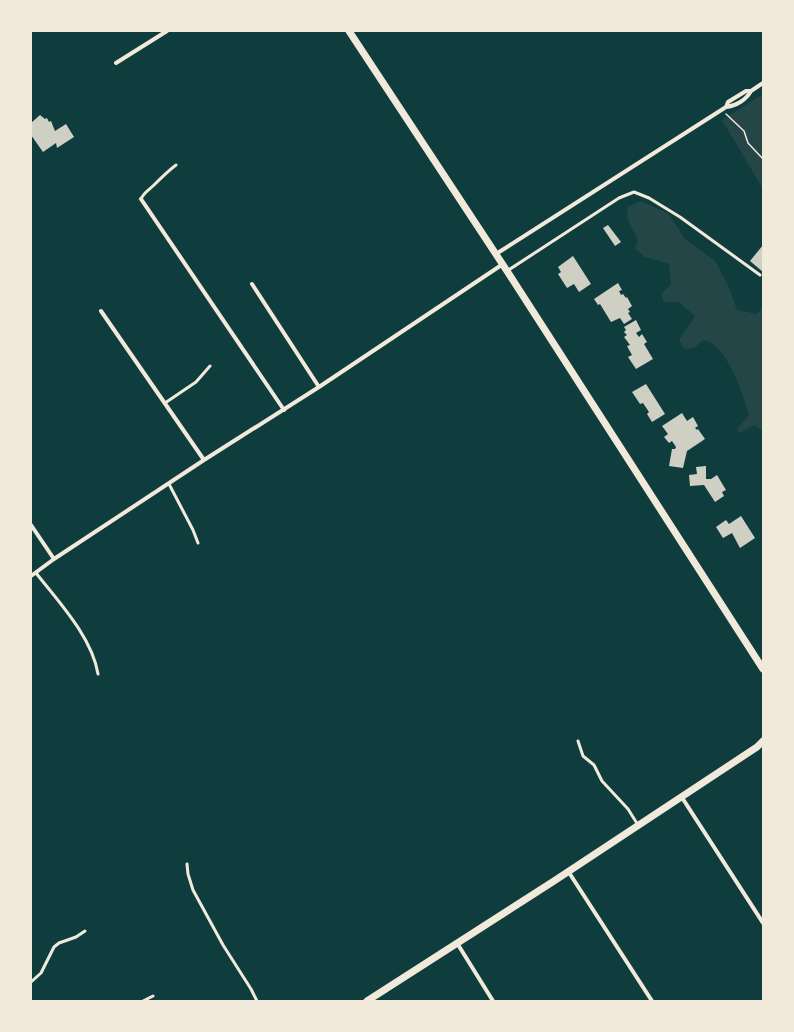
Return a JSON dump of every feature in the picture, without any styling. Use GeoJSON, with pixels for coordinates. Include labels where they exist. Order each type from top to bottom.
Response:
{"type":"FeatureCollection","features":[{"type":"Feature","properties":{"kind":"street"},"geometry":{"type":"LineString","coordinates":[[116,63],[167,31]]}},
{"type":"Feature","properties":{"kind":"street"},"geometry":{"type":"LineString","coordinates":[[349,31],[503,264],[763,669]]}},
{"type":"Feature","properties":{"kind":"street"},"geometry":{"type":"LineString","coordinates":[[496,254],[724,109],[728,102],[746,91],[751,91],[763,83]]}},
{"type":"Feature","properties":{"kind":"street"},"geometry":{"type":"LineString","coordinates":[[141,199],[284,410]]}},
{"type":"Feature","properties":{"kind":"street"},"geometry":{"type":"LineString","coordinates":[[31,576],[54,559],[204,460],[284,410],[503,264]]}},
{"type":"Feature","properties":{"kind":"street"},"geometry":{"type":"LineString","coordinates":[[252,284],[319,387]]}},
{"type":"Feature","properties":{"kind":"street"},"geometry":{"type":"LineString","coordinates":[[101,311],[204,460]]}},
{"type":"Feature","properties":{"kind":"street"},"geometry":{"type":"LineString","coordinates":[[31,525],[54,559]]}},
{"type":"Feature","properties":{"kind":"street"},"geometry":{"type":"LineString","coordinates":[[367,1001],[757,747],[763,741]]}},
{"type":"Feature","properties":{"kind":"street"},"geometry":{"type":"LineString","coordinates":[[682,796],[763,923]]}},
{"type":"Feature","properties":{"kind":"street"},"geometry":{"type":"LineString","coordinates":[[568,871],[652,1001]]}},
{"type":"Feature","properties":{"kind":"street"},"geometry":{"type":"LineString","coordinates":[[456,943],[493,1001]]}},
{"type":"Feature","properties":{"kind":"lane"},"geometry":{"type":"LineString","coordinates":[[141,199],[144,192],[153,186],[163,175],[176,165]]}},
{"type":"Feature","properties":{"kind":"lane"},"geometry":{"type":"LineString","coordinates":[[507,271],[619,198],[634,192],[649,198],[680,216],[760,275]]}},
{"type":"Feature","properties":{"kind":"lane"},"geometry":{"type":"LineString","coordinates":[[165,403],[196,382],[210,366]]}},
{"type":"Feature","properties":{"kind":"lane"},"geometry":{"type":"LineString","coordinates":[[168,484],[198,542]]}},
{"type":"Feature","properties":{"kind":"lane"},"geometry":{"type":"LineString","coordinates":[[36,573],[72,618],[96,663],[98,674]]}},
{"type":"Feature","properties":{"kind":"lane"},"geometry":{"type":"LineString","coordinates":[[578,741],[582,756],[594,765],[602,781],[628,809],[638,825]]}},
{"type":"Feature","properties":{"kind":"lane"},"geometry":{"type":"LineString","coordinates":[[187,864],[188,874],[193,890],[223,945],[257,1001]]}},
{"type":"Feature","properties":{"kind":"lane"},"geometry":{"type":"LineString","coordinates":[[31,982],[41,973],[54,947],[59,943],[76,937],[86,931]]}},
{"type":"Feature","properties":{"kind":"lane"},"geometry":{"type":"LineString","coordinates":[[143,1001],[153,996]]}},
{"type":"Feature","properties":{"kind":"path"},"geometry":{"type":"LineString","coordinates":[[724,109],[744,131],[748,144],[763,159]]}},
{"type":"Feature","properties":{"kind":"shaded area"},"geometry":{"type":"Polygon","coordinates":[[[763,94],[763,189],[722,120],[763,94]]]}},
{"type":"Feature","properties":{"kind":"shaded area"},"geometry":{"type":"Polygon","coordinates":[[[641,201],[669,214],[685,239],[715,261],[728,285],[737,310],[757,314],[763,306],[763,431],[755,425],[739,433],[737,429],[749,415],[736,377],[720,351],[713,344],[703,340],[694,348],[684,349],[679,340],[695,316],[679,302],[664,302],[661,294],[671,284],[669,264],[645,257],[635,248],[638,241],[627,217],[628,207],[641,201]]]}},
{"type":"Feature","properties":{"kind":"building"},"geometry":{"type":"Polygon","coordinates":[[[40,115],[45,119],[47,118],[49,122],[51,121],[55,131],[66,124],[74,137],[57,148],[56,143],[43,152],[31,135],[31,123],[40,115]]]}},
{"type":"Feature","properties":{"kind":"building"},"geometry":{"type":"Polygon","coordinates":[[[608,225],[621,242],[615,246],[603,228],[608,225]]]}},
{"type":"Feature","properties":{"kind":"building"},"geometry":{"type":"Polygon","coordinates":[[[763,245],[763,272],[750,261],[763,245]]]}},
{"type":"Feature","properties":{"kind":"building"},"geometry":{"type":"Polygon","coordinates":[[[573,256],[591,284],[579,292],[574,284],[567,288],[558,274],[561,272],[558,267],[573,256]]]}},
{"type":"Feature","properties":{"kind":"building"},"geometry":{"type":"Polygon","coordinates":[[[618,283],[622,290],[619,291],[621,295],[623,294],[626,298],[627,297],[632,306],[628,309],[630,312],[628,313],[632,319],[624,324],[620,318],[611,322],[600,304],[598,305],[594,299],[618,283]]]}},
{"type":"Feature","properties":{"kind":"building"},"geometry":{"type":"Polygon","coordinates":[[[636,320],[641,330],[636,333],[639,337],[642,334],[647,342],[644,344],[653,359],[636,369],[628,357],[632,355],[627,346],[630,345],[624,337],[627,335],[624,332],[626,330],[624,327],[636,320]]]}},
{"type":"Feature","properties":{"kind":"building"},"geometry":{"type":"Polygon","coordinates":[[[646,384],[665,414],[652,422],[647,414],[649,412],[643,403],[640,404],[632,392],[646,384]]]}},
{"type":"Feature","properties":{"kind":"building"},"geometry":{"type":"Polygon","coordinates":[[[682,413],[687,421],[693,417],[698,426],[695,428],[697,430],[698,429],[705,439],[687,451],[683,468],[669,466],[672,449],[675,449],[676,447],[672,441],[669,443],[664,437],[668,434],[662,426],[682,413]]]}},
{"type":"Feature","properties":{"kind":"building"},"geometry":{"type":"Polygon","coordinates":[[[706,466],[706,479],[711,479],[717,475],[726,490],[722,492],[724,496],[715,502],[704,485],[690,486],[689,475],[697,474],[696,467],[706,466]]]}},
{"type":"Feature","properties":{"kind":"building"},"geometry":{"type":"Polygon","coordinates":[[[741,516],[755,538],[740,548],[732,533],[723,538],[716,527],[726,520],[729,524],[741,516]]]}}]}
